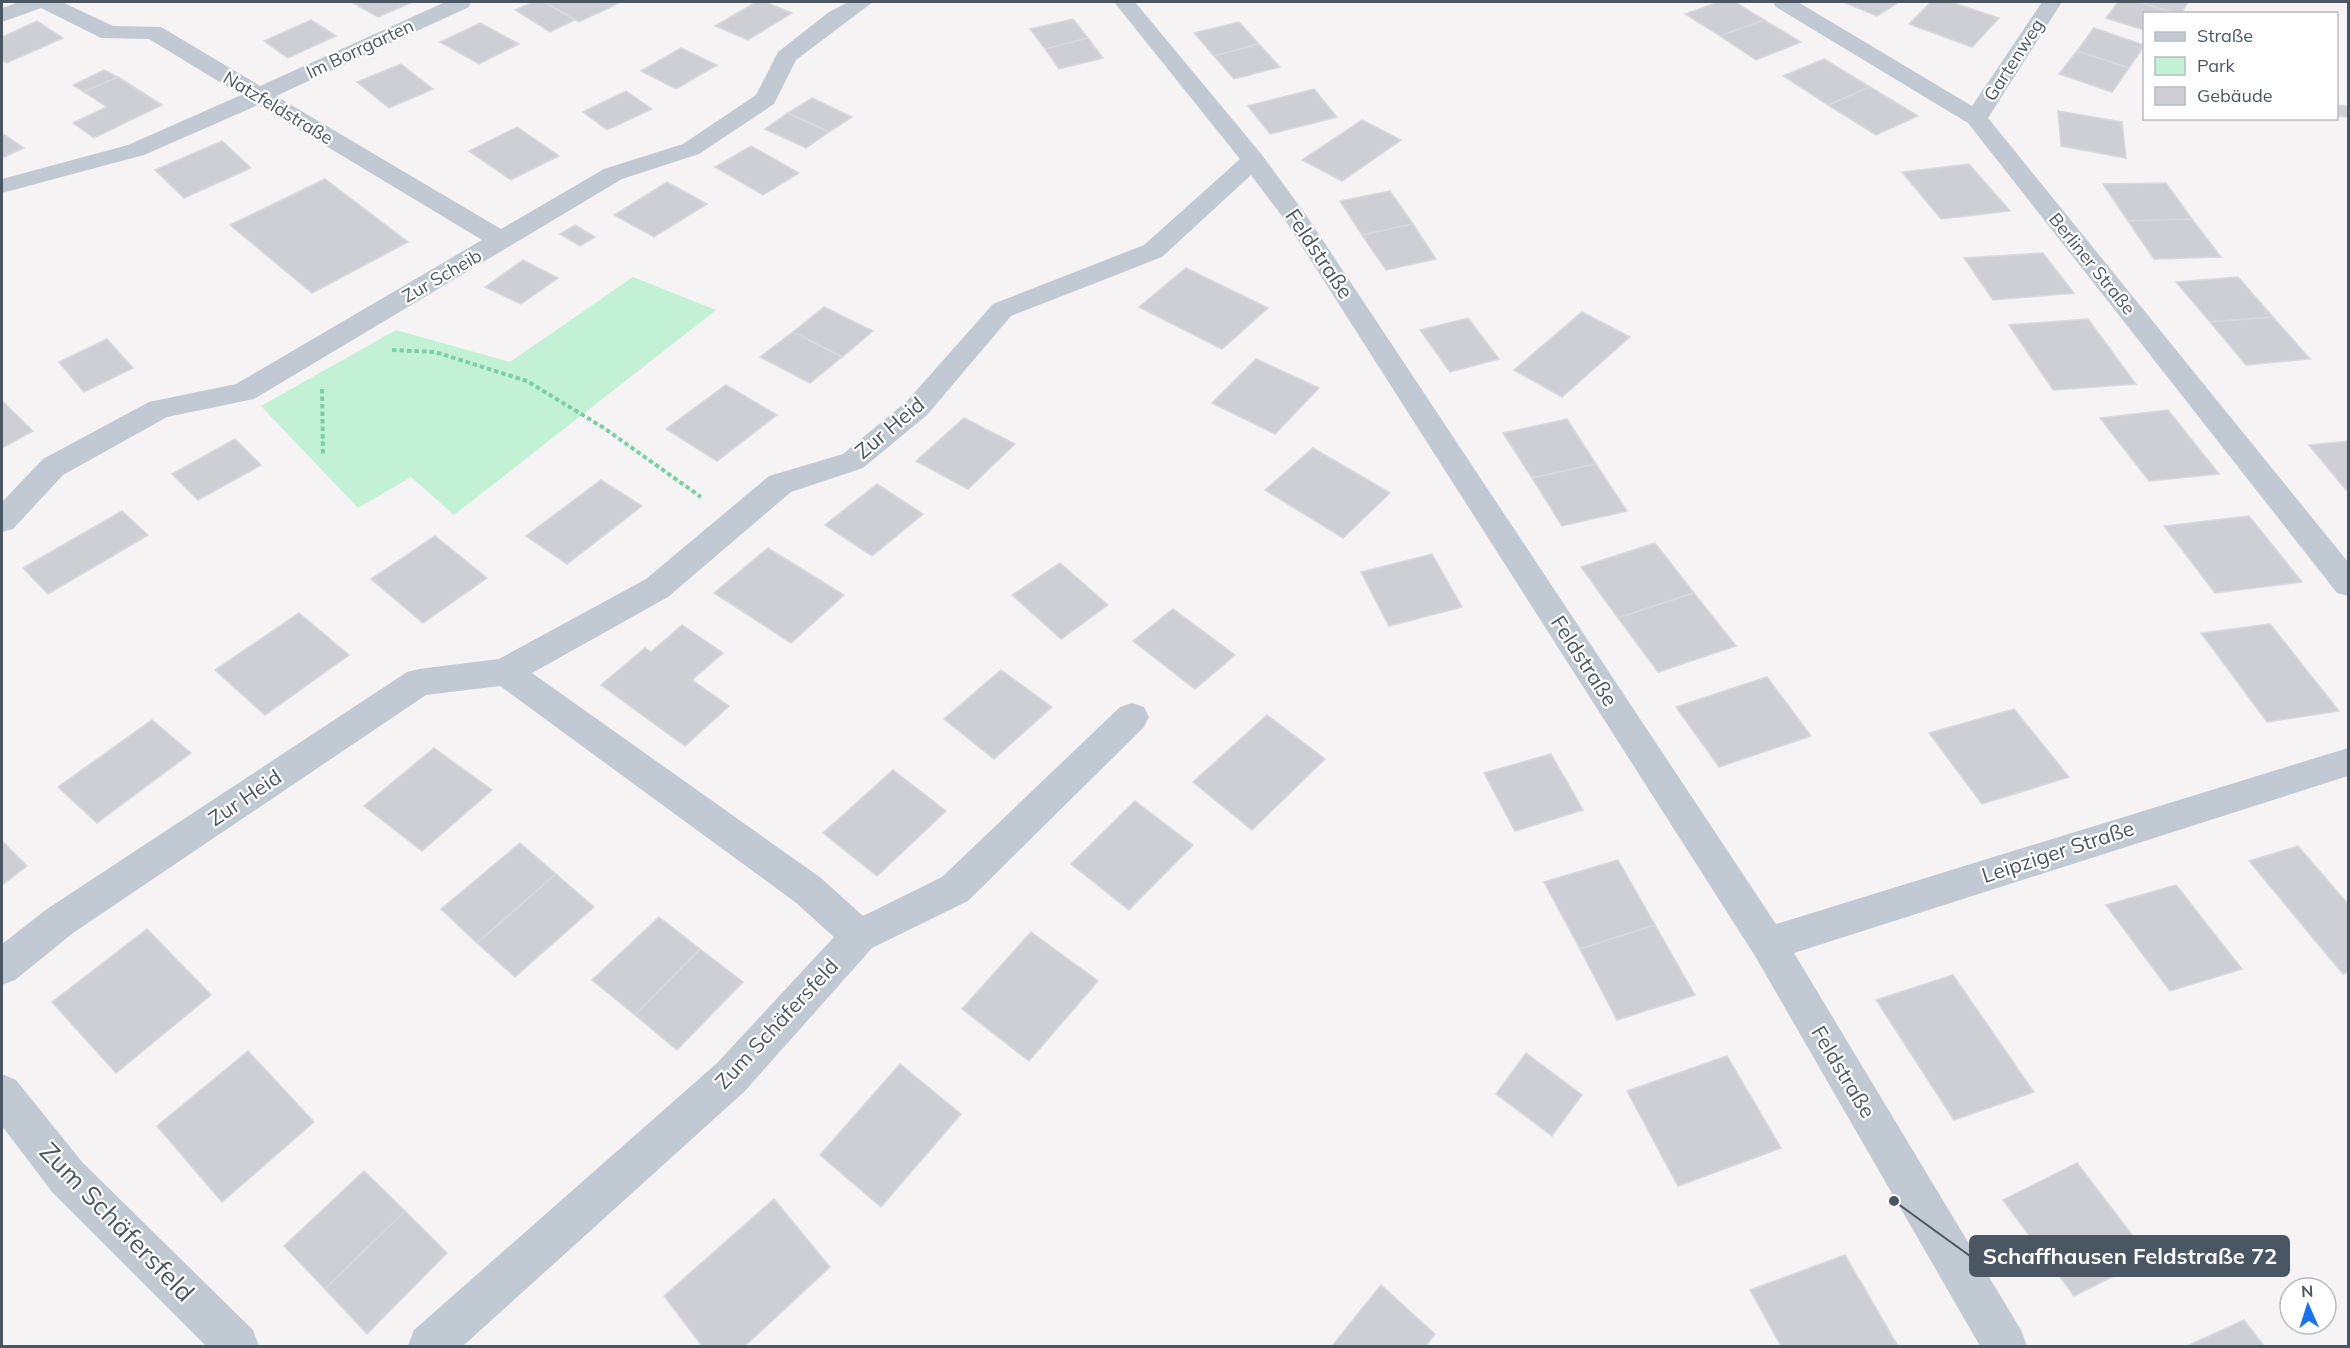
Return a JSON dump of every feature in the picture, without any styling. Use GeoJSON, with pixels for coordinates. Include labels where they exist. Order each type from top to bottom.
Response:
{"type":"FeatureCollection","features":[{"type":"Feature","properties":{"kind":"street"},"geometry":{"type":"LineString","coordinates":[[2,16],[36,2]]}},
{"type":"Feature","properties":{"kind":"street","name":"Natzfeldstraße"},"geometry":{"type":"LineString","coordinates":[[46,2],[109,33],[153,32],[502,241]]}},
{"type":"Feature","properties":{"kind":"street","name":"Im Borrgarten"},"geometry":{"type":"LineString","coordinates":[[2,186],[135,150],[461,2]]}},
{"type":"Feature","properties":{"kind":"street","name":"Zur Scheib"},"geometry":{"type":"LineString","coordinates":[[2,521],[53,467],[120,430],[159,409],[244,392],[613,174],[691,149],[766,99],[786,57],[837,17],[862,2]]}},
{"type":"Feature","properties":{"kind":"street","name":"Feldstraße"},"geometry":{"type":"LineString","coordinates":[[1124,2],[1253,160],[1297,220],[1768,944],[2005,1347]]}},
{"type":"Feature","properties":{"kind":"street","name":"Berliner Straße"},"geometry":{"type":"LineString","coordinates":[[1784,2],[1976,118],[2349,584]]}},
{"type":"Feature","properties":{"kind":"street","name":"Gartenweg"},"geometry":{"type":"LineString","coordinates":[[1976,118],[2052,2]]}},
{"type":"Feature","properties":{"kind":"street","name":"Zur Heid"},"geometry":{"type":"LineString","coordinates":[[2,967],[60,921],[419,682],[505,672],[657,588],[780,484],[853,460],[917,408],[1002,310],[1153,251],[1253,160]]}},
{"type":"Feature","properties":{"kind":"street"},"geometry":{"type":"LineString","coordinates":[[505,672],[808,890],[859,936]]}},
{"type":"Feature","properties":{"kind":"street","name":"Zum Schäfersfeld"},"geometry":{"type":"LineString","coordinates":[[430,1347],[731,1077],[859,936],[955,889],[1132,717]]}},
{"type":"Feature","properties":{"kind":"street","name":"Leipziger Straße"},"geometry":{"type":"LineString","coordinates":[[1768,944],[2349,762]]}},
{"type":"Feature","properties":{"kind":"street","name":"Zum Schäfersfeld"},"geometry":{"type":"LineString","coordinates":[[2,1094],[68,1178],[237,1347]]}},
{"type":"Feature","properties":{"kind":"path"},"geometry":{"type":"LineString","coordinates":[[323,454],[322,347],[435,352],[526,381],[604,428],[685,487],[737,520]]}},
{"type":"Feature","properties":{"kind":"green space"},"geometry":{"type":"Polygon","coordinates":[[[633,277],[716,310],[454,515],[411,477],[358,508],[261,406],[396,330],[510,362],[633,277]]]}},
{"type":"Feature","properties":{"kind":"building"},"geometry":{"type":"Polygon","coordinates":[[[351,2],[413,2],[378,17],[351,2]]]}},
{"type":"Feature","properties":{"kind":"building"},"geometry":{"type":"Polygon","coordinates":[[[534,2],[544,2],[575,20],[550,32],[515,10],[534,2]]]}},
{"type":"Feature","properties":{"kind":"building"},"geometry":{"type":"Polygon","coordinates":[[[544,2],[621,2],[579,22],[544,2]]]}},
{"type":"Feature","properties":{"kind":"building"},"geometry":{"type":"Polygon","coordinates":[[[756,2],[765,2],[792,13],[748,40],[715,26],[756,2]]]}},
{"type":"Feature","properties":{"kind":"building"},"geometry":{"type":"Polygon","coordinates":[[[1719,2],[1735,2],[1764,20],[1720,36],[1685,14],[1719,2]]]}},
{"type":"Feature","properties":{"kind":"building"},"geometry":{"type":"Polygon","coordinates":[[[1843,2],[1899,2],[1877,16],[1843,2]]]}},
{"type":"Feature","properties":{"kind":"building"},"geometry":{"type":"Polygon","coordinates":[[[1931,2],[1951,2],[1999,18],[1972,47],[1909,24],[1931,2]]]}},
{"type":"Feature","properties":{"kind":"building"},"geometry":{"type":"Polygon","coordinates":[[[2118,2],[2138,2],[2170,12],[2143,12],[2143,30],[2106,18],[2118,2]]]}},
{"type":"Feature","properties":{"kind":"building"},"geometry":{"type":"Polygon","coordinates":[[[2138,2],[2188,2],[2182,12],[2174,12],[2138,2]]]}},
{"type":"Feature","properties":{"kind":"building"},"geometry":{"type":"Polygon","coordinates":[[[1073,19],[1088,38],[1045,49],[1030,29],[1073,19]]]}},
{"type":"Feature","properties":{"kind":"building"},"geometry":{"type":"Polygon","coordinates":[[[311,20],[336,36],[288,58],[264,41],[311,20]]]}},
{"type":"Feature","properties":{"kind":"building"},"geometry":{"type":"Polygon","coordinates":[[[1764,20],[1801,42],[1756,60],[1720,36],[1764,20]]]}},
{"type":"Feature","properties":{"kind":"building"},"geometry":{"type":"Polygon","coordinates":[[[37,21],[63,38],[6,63],[2,59],[2,37],[37,21]]]}},
{"type":"Feature","properties":{"kind":"building"},"geometry":{"type":"Polygon","coordinates":[[[1239,22],[1259,44],[1214,56],[1194,33],[1239,22]]]}},
{"type":"Feature","properties":{"kind":"building"},"geometry":{"type":"Polygon","coordinates":[[[480,23],[519,44],[479,64],[440,42],[480,23]]]}},
{"type":"Feature","properties":{"kind":"building"},"geometry":{"type":"Polygon","coordinates":[[[2094,28],[2143,45],[2129,68],[2077,51],[2094,28]]]}},
{"type":"Feature","properties":{"kind":"building"},"geometry":{"type":"Polygon","coordinates":[[[1088,38],[1103,58],[1059,69],[1045,49],[1088,38]]]}},
{"type":"Feature","properties":{"kind":"building"},"geometry":{"type":"Polygon","coordinates":[[[1259,44],[1280,67],[1234,79],[1214,56],[1259,44]]]}},
{"type":"Feature","properties":{"kind":"building"},"geometry":{"type":"Polygon","coordinates":[[[681,48],[717,65],[676,89],[641,71],[681,48]]]}},
{"type":"Feature","properties":{"kind":"building"},"geometry":{"type":"Polygon","coordinates":[[[2077,51],[2129,68],[2112,92],[2059,74],[2077,51]]]}},
{"type":"Feature","properties":{"kind":"building"},"geometry":{"type":"Polygon","coordinates":[[[1824,59],[1870,87],[1828,105],[1783,76],[1824,59]]]}},
{"type":"Feature","properties":{"kind":"building"},"geometry":{"type":"Polygon","coordinates":[[[401,64],[433,89],[389,108],[357,82],[401,64]]]}},
{"type":"Feature","properties":{"kind":"building"},"geometry":{"type":"Polygon","coordinates":[[[104,70],[118,77],[84,92],[73,85],[104,70]]]}},
{"type":"Feature","properties":{"kind":"building"},"geometry":{"type":"Polygon","coordinates":[[[118,77],[162,105],[94,138],[73,123],[107,107],[84,92],[118,77]]]}},
{"type":"Feature","properties":{"kind":"building"},"geometry":{"type":"Polygon","coordinates":[[[1870,87],[1918,116],[1876,135],[1828,105],[1870,87]]]}},
{"type":"Feature","properties":{"kind":"building"},"geometry":{"type":"Polygon","coordinates":[[[1314,89],[1337,117],[1270,134],[1248,106],[1314,89]]]}},
{"type":"Feature","properties":{"kind":"building"},"geometry":{"type":"Polygon","coordinates":[[[626,91],[652,109],[607,130],[583,112],[626,91]]]}},
{"type":"Feature","properties":{"kind":"building"},"geometry":{"type":"Polygon","coordinates":[[[812,98],[852,117],[829,132],[788,113],[812,98]]]}},
{"type":"Feature","properties":{"kind":"building"},"geometry":{"type":"Polygon","coordinates":[[[2338,105],[2348,106],[2348,117],[2338,116],[2338,105]]]}},
{"type":"Feature","properties":{"kind":"building"},"geometry":{"type":"Polygon","coordinates":[[[2058,111],[2122,122],[2126,158],[2061,146],[2058,111]]]}},
{"type":"Feature","properties":{"kind":"building"},"geometry":{"type":"Polygon","coordinates":[[[788,113],[829,132],[806,148],[765,129],[788,113]]]}},
{"type":"Feature","properties":{"kind":"building"},"geometry":{"type":"Polygon","coordinates":[[[1362,120],[1401,140],[1342,181],[1302,160],[1362,120]]]}},
{"type":"Feature","properties":{"kind":"building"},"geometry":{"type":"Polygon","coordinates":[[[517,127],[559,156],[511,180],[469,151],[517,127]]]}},
{"type":"Feature","properties":{"kind":"building"},"geometry":{"type":"Polygon","coordinates":[[[2,133],[24,148],[2,158],[2,133]]]}},
{"type":"Feature","properties":{"kind":"building"},"geometry":{"type":"Polygon","coordinates":[[[222,141],[251,168],[184,198],[155,170],[222,141]]]}},
{"type":"Feature","properties":{"kind":"building"},"geometry":{"type":"Polygon","coordinates":[[[751,146],[799,173],[763,195],[715,167],[751,146]]]}},
{"type":"Feature","properties":{"kind":"building"},"geometry":{"type":"Polygon","coordinates":[[[1969,164],[2010,211],[1941,219],[1902,172],[1969,164]]]}},
{"type":"Feature","properties":{"kind":"building"},"geometry":{"type":"Polygon","coordinates":[[[325,179],[408,242],[312,293],[230,225],[325,179]]]}},
{"type":"Feature","properties":{"kind":"building"},"geometry":{"type":"Polygon","coordinates":[[[667,182],[707,204],[654,237],[614,215],[667,182]]]}},
{"type":"Feature","properties":{"kind":"building"},"geometry":{"type":"Polygon","coordinates":[[[2166,183],[2192,219],[2128,221],[2103,184],[2166,183]]]}},
{"type":"Feature","properties":{"kind":"building"},"geometry":{"type":"Polygon","coordinates":[[[1390,191],[1413,224],[1362,235],[1340,201],[1390,191]]]}},
{"type":"Feature","properties":{"kind":"building"},"geometry":{"type":"Polygon","coordinates":[[[2192,219],[2221,257],[2154,259],[2128,221],[2192,219]]]}},
{"type":"Feature","properties":{"kind":"building"},"geometry":{"type":"Polygon","coordinates":[[[1413,224],[1436,259],[1386,270],[1362,235],[1413,224]]]}},
{"type":"Feature","properties":{"kind":"building"},"geometry":{"type":"Polygon","coordinates":[[[575,225],[595,237],[580,246],[560,234],[575,225]]]}},
{"type":"Feature","properties":{"kind":"building"},"geometry":{"type":"Polygon","coordinates":[[[2043,253],[2074,293],[1993,300],[1964,258],[2043,253]]]}},
{"type":"Feature","properties":{"kind":"building"},"geometry":{"type":"Polygon","coordinates":[[[523,260],[558,278],[521,304],[485,287],[523,260]]]}},
{"type":"Feature","properties":{"kind":"building"},"geometry":{"type":"Polygon","coordinates":[[[1186,268],[1268,308],[1222,349],[1139,307],[1186,268]]]}},
{"type":"Feature","properties":{"kind":"building"},"geometry":{"type":"Polygon","coordinates":[[[2238,277],[2273,317],[2210,322],[2176,282],[2238,277]]]}},
{"type":"Feature","properties":{"kind":"building"},"geometry":{"type":"Polygon","coordinates":[[[824,307],[873,331],[842,357],[793,332],[824,307]]]}},
{"type":"Feature","properties":{"kind":"building"},"geometry":{"type":"Polygon","coordinates":[[[1582,312],[1630,337],[1562,397],[1514,370],[1582,312]]]}},
{"type":"Feature","properties":{"kind":"building"},"geometry":{"type":"Polygon","coordinates":[[[2273,317],[2310,359],[2246,365],[2210,322],[2273,317]]]}},
{"type":"Feature","properties":{"kind":"building"},"geometry":{"type":"Polygon","coordinates":[[[1468,318],[1499,359],[1450,372],[1420,330],[1468,318]]]}},
{"type":"Feature","properties":{"kind":"building"},"geometry":{"type":"Polygon","coordinates":[[[2088,319],[2136,384],[2053,390],[2009,325],[2088,319]]]}},
{"type":"Feature","properties":{"kind":"building"},"geometry":{"type":"Polygon","coordinates":[[[793,332],[842,357],[810,383],[760,357],[793,332]]]}},
{"type":"Feature","properties":{"kind":"building"},"geometry":{"type":"Polygon","coordinates":[[[107,339],[133,368],[84,392],[59,362],[107,339]]]}},
{"type":"Feature","properties":{"kind":"building"},"geometry":{"type":"Polygon","coordinates":[[[1256,359],[1319,388],[1275,434],[1212,403],[1256,359]]]}},
{"type":"Feature","properties":{"kind":"building"},"geometry":{"type":"Polygon","coordinates":[[[726,385],[777,415],[717,461],[666,429],[726,385]]]}},
{"type":"Feature","properties":{"kind":"building"},"geometry":{"type":"Polygon","coordinates":[[[2,401],[33,431],[2,448],[2,401]]]}},
{"type":"Feature","properties":{"kind":"building"},"geometry":{"type":"Polygon","coordinates":[[[2168,410],[2219,474],[2149,481],[2100,418],[2168,410]]]}},
{"type":"Feature","properties":{"kind":"building"},"geometry":{"type":"Polygon","coordinates":[[[964,418],[1015,444],[968,489],[916,461],[964,418]]]}},
{"type":"Feature","properties":{"kind":"building"},"geometry":{"type":"Polygon","coordinates":[[[1567,419],[1596,464],[1532,478],[1503,433],[1567,419]]]}},
{"type":"Feature","properties":{"kind":"building"},"geometry":{"type":"Polygon","coordinates":[[[235,439],[261,465],[198,500],[172,474],[235,439]]]}},
{"type":"Feature","properties":{"kind":"building"},"geometry":{"type":"Polygon","coordinates":[[[2348,441],[2348,489],[2346,490],[2309,445],[2348,441]]]}},
{"type":"Feature","properties":{"kind":"building"},"geometry":{"type":"Polygon","coordinates":[[[1313,448],[1390,493],[1343,538],[1265,490],[1313,448]]]}},
{"type":"Feature","properties":{"kind":"building"},"geometry":{"type":"Polygon","coordinates":[[[1596,464],[1627,511],[1562,526],[1532,478],[1596,464]]]}},
{"type":"Feature","properties":{"kind":"building"},"geometry":{"type":"Polygon","coordinates":[[[601,480],[642,506],[567,564],[526,536],[601,480]]]}},
{"type":"Feature","properties":{"kind":"building"},"geometry":{"type":"Polygon","coordinates":[[[877,484],[923,514],[872,556],[825,525],[877,484]]]}},
{"type":"Feature","properties":{"kind":"building"},"geometry":{"type":"Polygon","coordinates":[[[122,511],[148,535],[48,594],[23,568],[122,511]]]}},
{"type":"Feature","properties":{"kind":"building"},"geometry":{"type":"Polygon","coordinates":[[[2249,516],[2302,582],[2215,593],[2164,526],[2249,516]]]}},
{"type":"Feature","properties":{"kind":"building"},"geometry":{"type":"Polygon","coordinates":[[[435,536],[487,578],[423,623],[371,579],[435,536]]]}},
{"type":"Feature","properties":{"kind":"building"},"geometry":{"type":"Polygon","coordinates":[[[1655,543],[1694,593],[1618,618],[1581,567],[1655,543]]]}},
{"type":"Feature","properties":{"kind":"building"},"geometry":{"type":"Polygon","coordinates":[[[768,548],[844,595],[791,643],[714,593],[768,548]]]}},
{"type":"Feature","properties":{"kind":"building"},"geometry":{"type":"Polygon","coordinates":[[[1432,554],[1462,607],[1389,626],[1361,572],[1432,554]]]}},
{"type":"Feature","properties":{"kind":"building"},"geometry":{"type":"Polygon","coordinates":[[[1060,563],[1108,605],[1061,639],[1012,595],[1060,563]]]}},
{"type":"Feature","properties":{"kind":"building"},"geometry":{"type":"Polygon","coordinates":[[[1694,593],[1736,646],[1658,672],[1618,618],[1694,593]]]}},
{"type":"Feature","properties":{"kind":"building"},"geometry":{"type":"Polygon","coordinates":[[[1173,609],[1235,655],[1195,689],[1133,641],[1173,609]]]}},
{"type":"Feature","properties":{"kind":"building"},"geometry":{"type":"Polygon","coordinates":[[[299,613],[349,655],[265,715],[215,670],[299,613]]]}},
{"type":"Feature","properties":{"kind":"building"},"geometry":{"type":"Polygon","coordinates":[[[2270,624],[2339,711],[2267,722],[2201,633],[2270,624]]]}},
{"type":"Feature","properties":{"kind":"building"},"geometry":{"type":"Polygon","coordinates":[[[682,625],[723,653],[692,680],[729,706],[685,746],[601,685],[645,648],[651,652],[682,625]]]}},
{"type":"Feature","properties":{"kind":"building"},"geometry":{"type":"Polygon","coordinates":[[[1001,670],[1052,707],[994,759],[944,719],[1001,670]]]}},
{"type":"Feature","properties":{"kind":"building"},"geometry":{"type":"Polygon","coordinates":[[[1767,677],[1811,736],[1719,767],[1676,707],[1767,677]]]}},
{"type":"Feature","properties":{"kind":"building"},"geometry":{"type":"Polygon","coordinates":[[[2014,709],[2069,777],[1982,804],[1929,733],[2014,709]]]}},
{"type":"Feature","properties":{"kind":"building"},"geometry":{"type":"Polygon","coordinates":[[[1267,715],[1325,759],[1252,830],[1193,782],[1267,715]]]}},
{"type":"Feature","properties":{"kind":"building"},"geometry":{"type":"Polygon","coordinates":[[[152,720],[191,753],[97,823],[58,787],[152,720]]]}},
{"type":"Feature","properties":{"kind":"building"},"geometry":{"type":"Polygon","coordinates":[[[434,748],[492,790],[422,851],[364,806],[434,748]]]}},
{"type":"Feature","properties":{"kind":"building"},"geometry":{"type":"Polygon","coordinates":[[[1551,754],[1583,810],[1515,831],[1484,773],[1551,754]]]}},
{"type":"Feature","properties":{"kind":"building"},"geometry":{"type":"Polygon","coordinates":[[[893,770],[946,811],[877,876],[823,833],[893,770]]]}},
{"type":"Feature","properties":{"kind":"building"},"geometry":{"type":"Polygon","coordinates":[[[1135,801],[1193,845],[1129,910],[1071,864],[1135,801]]]}},
{"type":"Feature","properties":{"kind":"building"},"geometry":{"type":"Polygon","coordinates":[[[2,841],[27,866],[2,885],[2,841]]]}},
{"type":"Feature","properties":{"kind":"building"},"geometry":{"type":"Polygon","coordinates":[[[520,843],[556,874],[477,943],[441,909],[520,843]]]}},
{"type":"Feature","properties":{"kind":"building"},"geometry":{"type":"Polygon","coordinates":[[[2298,846],[2348,904],[2348,972],[2343,974],[2249,861],[2298,846]]]}},
{"type":"Feature","properties":{"kind":"building"},"geometry":{"type":"Polygon","coordinates":[[[1618,860],[1655,925],[1580,949],[1544,882],[1618,860]]]}},
{"type":"Feature","properties":{"kind":"building"},"geometry":{"type":"Polygon","coordinates":[[[556,874],[594,907],[515,977],[477,943],[556,874]]]}},
{"type":"Feature","properties":{"kind":"building"},"geometry":{"type":"Polygon","coordinates":[[[2176,885],[2242,969],[2170,991],[2106,905],[2176,885]]]}},
{"type":"Feature","properties":{"kind":"building"},"geometry":{"type":"Polygon","coordinates":[[[659,917],[700,949],[635,1015],[592,980],[659,917]]]}},
{"type":"Feature","properties":{"kind":"building"},"geometry":{"type":"Polygon","coordinates":[[[1655,925],[1695,995],[1617,1020],[1580,949],[1655,925]]]}},
{"type":"Feature","properties":{"kind":"building"},"geometry":{"type":"Polygon","coordinates":[[[147,929],[211,995],[116,1073],[52,1002],[147,929]]]}},
{"type":"Feature","properties":{"kind":"building"},"geometry":{"type":"Polygon","coordinates":[[[1031,932],[1098,981],[1029,1061],[962,1009],[1031,932]]]}},
{"type":"Feature","properties":{"kind":"building"},"geometry":{"type":"Polygon","coordinates":[[[700,949],[743,982],[677,1050],[635,1015],[700,949]]]}},
{"type":"Feature","properties":{"kind":"building"},"geometry":{"type":"Polygon","coordinates":[[[1953,975],[2034,1092],[1954,1120],[1876,1000],[1953,975]]]}},
{"type":"Feature","properties":{"kind":"building"},"geometry":{"type":"Polygon","coordinates":[[[248,1051],[314,1122],[222,1202],[157,1126],[248,1051]]]}},
{"type":"Feature","properties":{"kind":"building"},"geometry":{"type":"Polygon","coordinates":[[[1526,1053],[1582,1095],[1552,1136],[1496,1094],[1526,1053]]]}},
{"type":"Feature","properties":{"kind":"building"},"geometry":{"type":"Polygon","coordinates":[[[1727,1056],[1781,1148],[1678,1186],[1627,1091],[1727,1056]]]}},
{"type":"Feature","properties":{"kind":"building"},"geometry":{"type":"Polygon","coordinates":[[[900,1064],[961,1114],[881,1207],[820,1155],[900,1064]]]}},
{"type":"Feature","properties":{"kind":"building"},"geometry":{"type":"Polygon","coordinates":[[[2077,1163],[2150,1258],[2074,1296],[2003,1200],[2077,1163]]]}},
{"type":"Feature","properties":{"kind":"building"},"geometry":{"type":"Polygon","coordinates":[[[364,1171],[405,1211],[325,1289],[284,1246],[364,1171]]]}},
{"type":"Feature","properties":{"kind":"building"},"geometry":{"type":"Polygon","coordinates":[[[774,1199],[830,1267],[745,1346],[702,1346],[664,1296],[774,1199]]]}},
{"type":"Feature","properties":{"kind":"building"},"geometry":{"type":"Polygon","coordinates":[[[405,1211],[447,1253],[367,1334],[325,1289],[405,1211]]]}},
{"type":"Feature","properties":{"kind":"building"},"geometry":{"type":"Polygon","coordinates":[[[1845,1255],[1898,1346],[1781,1346],[1750,1290],[1845,1255]]]}},
{"type":"Feature","properties":{"kind":"building"},"geometry":{"type":"Polygon","coordinates":[[[1381,1285],[1435,1334],[1426,1346],[1332,1346],[1381,1285]]]}},
{"type":"Feature","properties":{"kind":"building"},"geometry":{"type":"Polygon","coordinates":[[[2244,1320],[2264,1346],[2187,1346],[2244,1320]]]}},
{"type":"Feature","properties":{"kind":"place","name":"Schaffhausen Feldstraße 72"},"geometry":{"type":"Point","coordinates":[1894,1201]}}]}
